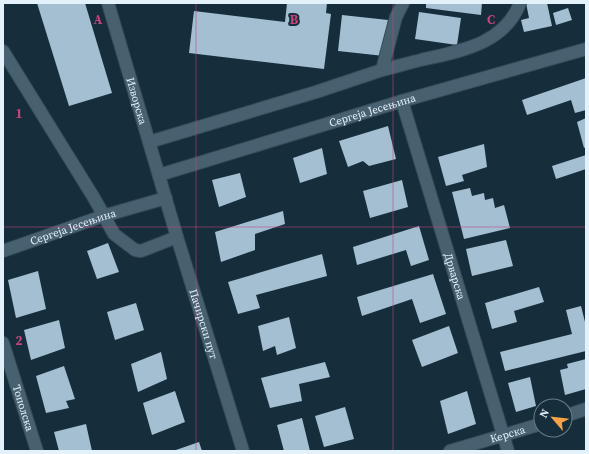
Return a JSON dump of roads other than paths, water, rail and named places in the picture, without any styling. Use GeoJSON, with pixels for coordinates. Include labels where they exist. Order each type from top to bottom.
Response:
{"type":"FeatureCollection","features":[{"type":"Feature","properties":{"kind":"street","name":"Изворска"},"geometry":{"type":"LineString","coordinates":[[108,3],[166,198]]}},
{"type":"Feature","properties":{"kind":"street"},"geometry":{"type":"LineString","coordinates":[[382,70],[396,17],[403,3]]}},
{"type":"Feature","properties":{"kind":"street"},"geometry":{"type":"LineString","coordinates":[[149,142],[316,92],[382,70],[455,53],[494,36],[507,26],[520,3]]}},
{"type":"Feature","properties":{"kind":"street","name":"Сергеја Јесењина"},"geometry":{"type":"LineString","coordinates":[[159,175],[402,101],[586,49]]}},
{"type":"Feature","properties":{"kind":"street"},"geometry":{"type":"LineString","coordinates":[[3,51],[94,198],[114,234],[135,250],[141,251],[177,237]]}},
{"type":"Feature","properties":{"kind":"street","name":"Дрварска"},"geometry":{"type":"LineString","coordinates":[[402,101],[508,451]]}},
{"type":"Feature","properties":{"kind":"street","name":"Сергеја Јесењина"},"geometry":{"type":"LineString","coordinates":[[3,251],[103,216],[166,198]]}},
{"type":"Feature","properties":{"kind":"street","name":"Пачирски пут"},"geometry":{"type":"LineString","coordinates":[[166,198],[243,451]]}},
{"type":"Feature","properties":{"kind":"street","name":"Тополска"},"geometry":{"type":"LineString","coordinates":[[3,343],[37,451]]}},
{"type":"Feature","properties":{"kind":"street"},"geometry":{"type":"LineString","coordinates":[[573,413],[586,409]]}},
{"type":"Feature","properties":{"kind":"street","name":"Керска"},"geometry":{"type":"LineString","coordinates":[[450,451],[533,427]]}}]}
